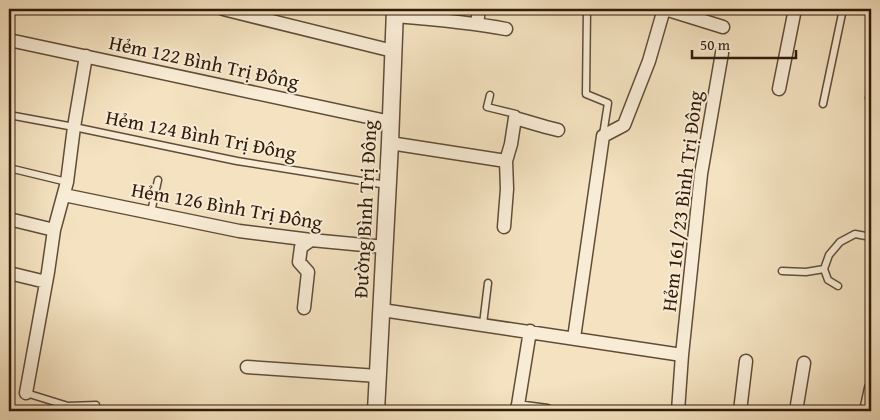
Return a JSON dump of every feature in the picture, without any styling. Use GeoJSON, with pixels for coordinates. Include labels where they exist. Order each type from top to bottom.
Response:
{"type":"FeatureCollection","features":[{"type":"Feature","properties":{"kind":"street"},"geometry":{"type":"LineString","coordinates":[[223,9],[393,51]]}},
{"type":"Feature","properties":{"kind":"street"},"geometry":{"type":"LineString","coordinates":[[477,24],[479,9]]}},
{"type":"Feature","properties":{"kind":"street"},"geometry":{"type":"LineString","coordinates":[[574,338],[603,136],[624,125],[649,61],[664,9],[723,27]]}},
{"type":"Feature","properties":{"kind":"street"},"geometry":{"type":"LineString","coordinates":[[779,89],[795,9]]}},
{"type":"Feature","properties":{"kind":"street"},"geometry":{"type":"LineString","coordinates":[[395,12],[506,30]]}},
{"type":"Feature","properties":{"kind":"street","name":"Đường Bình Trị Đông"},"geometry":{"type":"LineString","coordinates":[[376,411],[395,12]]}},
{"type":"Feature","properties":{"kind":"street","name":"Hẻm 122 Bình Trị Đông"},"geometry":{"type":"LineString","coordinates":[[9,40],[391,122]]}},
{"type":"Feature","properties":{"kind":"street","name":"Hẻm 161/23 Bình Trị Đông"},"geometry":{"type":"LineString","coordinates":[[678,411],[701,174],[722,53]]}},
{"type":"Feature","properties":{"kind":"street"},"geometry":{"type":"LineString","coordinates":[[26,393],[54,230],[67,182],[86,56]]}},
{"type":"Feature","properties":{"kind":"street"},"geometry":{"type":"LineString","coordinates":[[504,227],[507,189],[506,161],[515,118],[558,130]]}},
{"type":"Feature","properties":{"kind":"street"},"geometry":{"type":"LineString","coordinates":[[390,142],[506,161]]}},
{"type":"Feature","properties":{"kind":"street","name":"Hẻm 126 Bình Trị Đông"},"geometry":{"type":"LineString","coordinates":[[64,195],[239,230],[311,240],[385,247]]}},
{"type":"Feature","properties":{"kind":"street"},"geometry":{"type":"LineString","coordinates":[[9,219],[54,230]]}},
{"type":"Feature","properties":{"kind":"street"},"geometry":{"type":"LineString","coordinates":[[304,308],[308,272],[300,262],[301,247],[311,240]]}},
{"type":"Feature","properties":{"kind":"street"},"geometry":{"type":"LineString","coordinates":[[9,272],[46,282]]}},
{"type":"Feature","properties":{"kind":"street"},"geometry":{"type":"LineString","coordinates":[[382,310],[682,355]]}},
{"type":"Feature","properties":{"kind":"street"},"geometry":{"type":"LineString","coordinates":[[530,331],[517,409],[547,411]]}},
{"type":"Feature","properties":{"kind":"street"},"geometry":{"type":"LineString","coordinates":[[740,411],[746,361]]}},
{"type":"Feature","properties":{"kind":"street"},"geometry":{"type":"LineString","coordinates":[[796,411],[804,363]]}},
{"type":"Feature","properties":{"kind":"street"},"geometry":{"type":"LineString","coordinates":[[247,367],[378,376]]}},
{"type":"Feature","properties":{"kind":"street"},"geometry":{"type":"LineString","coordinates":[[866,411],[871,388]]}},
{"type":"Feature","properties":{"kind":"lane"},"geometry":{"type":"LineString","coordinates":[[587,9],[586,94],[608,103],[603,136]]}},
{"type":"Feature","properties":{"kind":"lane"},"geometry":{"type":"LineString","coordinates":[[823,104],[844,9]]}},
{"type":"Feature","properties":{"kind":"lane"},"geometry":{"type":"LineString","coordinates":[[869,98],[871,87]]}},
{"type":"Feature","properties":{"kind":"lane"},"geometry":{"type":"LineString","coordinates":[[490,95],[487,107],[516,114],[515,118]]}},
{"type":"Feature","properties":{"kind":"lane","name":"Hẻm 124 Bình Trị Đông"},"geometry":{"type":"LineString","coordinates":[[9,115],[237,161],[388,185]]}},
{"type":"Feature","properties":{"kind":"lane"},"geometry":{"type":"LineString","coordinates":[[9,168],[67,182]]}},
{"type":"Feature","properties":{"kind":"lane"},"geometry":{"type":"LineString","coordinates":[[151,212],[158,180]]}},
{"type":"Feature","properties":{"kind":"lane"},"geometry":{"type":"LineString","coordinates":[[838,286],[828,280],[824,269],[829,255],[840,242],[855,234],[871,237]]}},
{"type":"Feature","properties":{"kind":"lane"},"geometry":{"type":"LineString","coordinates":[[782,271],[806,272],[824,269]]}},
{"type":"Feature","properties":{"kind":"lane"},"geometry":{"type":"LineString","coordinates":[[482,324],[488,283]]}},
{"type":"Feature","properties":{"kind":"lane"},"geometry":{"type":"LineString","coordinates":[[26,393],[68,406],[96,405]]}}]}
